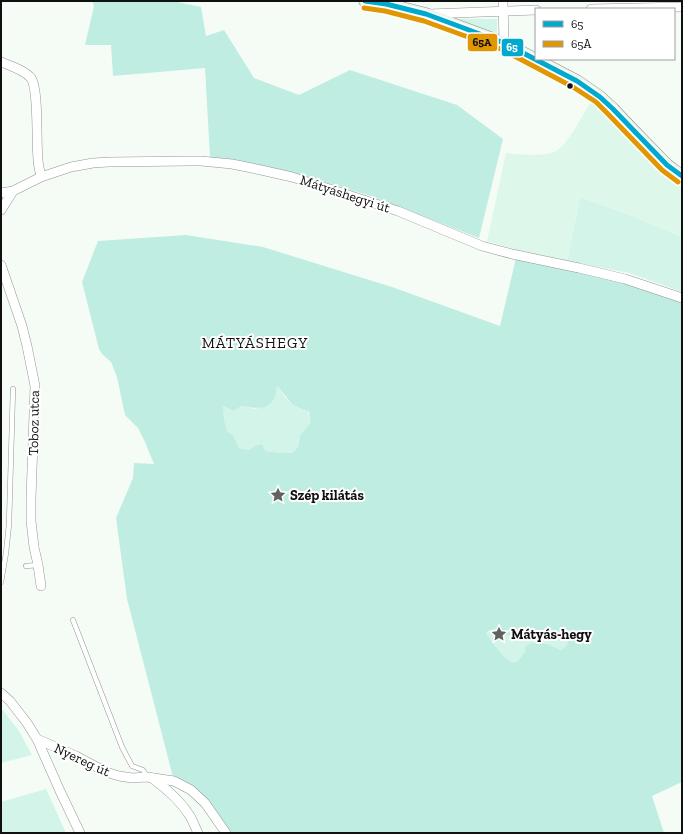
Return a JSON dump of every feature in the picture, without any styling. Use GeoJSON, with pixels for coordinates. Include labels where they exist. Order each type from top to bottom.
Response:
{"type":"FeatureCollection","features":[{"type":"Feature","properties":{"kind":"street"},"geometry":{"type":"LineString","coordinates":[[365,1],[386,4],[426,14],[504,44],[535,60]]}},
{"type":"Feature","properties":{"kind":"street"},"geometry":{"type":"LineString","coordinates":[[503,1],[504,44]]}},
{"type":"Feature","properties":{"kind":"street"},"geometry":{"type":"LineString","coordinates":[[636,8],[682,7]]}},
{"type":"Feature","properties":{"kind":"street"},"geometry":{"type":"LineString","coordinates":[[426,14],[535,10]]}},
{"type":"Feature","properties":{"kind":"street"},"geometry":{"type":"LineString","coordinates":[[536,60],[577,81],[598,94],[667,165],[682,176]]}},
{"type":"Feature","properties":{"kind":"street"},"geometry":{"type":"LineString","coordinates":[[1,62],[21,70],[32,79],[35,88],[38,159],[41,177]]}},
{"type":"Feature","properties":{"kind":"street","name":"Mátyáshegyi út"},"geometry":{"type":"LineString","coordinates":[[1,192],[13,191],[41,177],[71,167],[93,163],[201,161],[232,164],[300,179],[398,211],[482,246],[519,256],[613,276],[682,298]]}},
{"type":"Feature","properties":{"kind":"street"},"geometry":{"type":"LineString","coordinates":[[1,210],[13,191]]}},
{"type":"Feature","properties":{"kind":"street","name":"Toboz utca"},"geometry":{"type":"LineString","coordinates":[[1,265],[22,326],[35,386],[31,521],[41,586]]}},
{"type":"Feature","properties":{"kind":"street"},"geometry":{"type":"LineString","coordinates":[[1,693],[14,706],[37,739],[80,833]]}},
{"type":"Feature","properties":{"kind":"street","name":"Nyereg út"},"geometry":{"type":"LineString","coordinates":[[37,739],[76,756],[106,772],[119,776],[132,778],[149,777],[174,781],[191,790],[205,803],[226,833]]}},
{"type":"Feature","properties":{"kind":"street"},"geometry":{"type":"LineString","coordinates":[[149,777],[167,789],[180,802],[190,816],[198,833]]}},
{"type":"Feature","properties":{"kind":"lane","name":"Toboz utca"},"geometry":{"type":"LineString","coordinates":[[1,582],[9,524],[13,389]]}},
{"type":"Feature","properties":{"kind":"lane"},"geometry":{"type":"LineString","coordinates":[[26,566],[38,565]]}},
{"type":"Feature","properties":{"kind":"lane"},"geometry":{"type":"LineString","coordinates":[[72,620],[122,747],[132,766],[143,770],[149,777]]}},
{"type":"Feature","properties":{"kind":"green space"},"geometry":{"type":"Polygon","coordinates":[[[92,1],[173,1],[201,7],[206,36],[224,30],[254,78],[299,95],[350,70],[457,105],[503,139],[479,238],[371,196],[284,170],[210,157],[205,68],[113,76],[111,45],[85,45],[94,6],[92,1]]]}},
{"type":"Feature","properties":{"kind":"green space"},"geometry":{"type":"Polygon","coordinates":[[[455,19],[497,19],[497,33],[496,34],[455,19]]]}},
{"type":"Feature","properties":{"kind":"green space"},"geometry":{"type":"Polygon","coordinates":[[[590,103],[602,110],[654,165],[682,186],[682,237],[640,219],[580,197],[567,261],[513,249],[487,241],[506,153],[539,155],[556,151],[570,137],[590,103]]]}},
{"type":"Feature","properties":{"kind":"green space"},"geometry":{"type":"Polygon","coordinates":[[[580,197],[640,219],[682,237],[682,292],[629,273],[567,261],[580,197]]]}},
{"type":"Feature","properties":{"kind":"green space"},"geometry":{"type":"Polygon","coordinates":[[[186,235],[263,247],[392,287],[500,326],[516,258],[601,276],[682,300],[682,782],[652,796],[664,833],[226,833],[205,803],[174,781],[127,599],[116,518],[133,478],[134,463],[154,464],[138,428],[125,415],[117,377],[111,362],[99,349],[82,282],[98,241],[186,235]],[[277,386],[274,399],[271,403],[264,407],[255,408],[241,406],[234,411],[223,406],[227,431],[233,435],[239,448],[249,450],[262,444],[265,451],[292,453],[298,447],[300,435],[310,423],[309,412],[293,405],[277,386]],[[496,628],[486,633],[501,653],[512,662],[517,662],[525,652],[526,646],[540,642],[561,650],[567,645],[569,637],[565,634],[536,630],[519,635],[502,635],[496,628]]]}},
{"type":"Feature","properties":{"kind":"green space"},"geometry":{"type":"Polygon","coordinates":[[[277,386],[293,405],[308,412],[310,423],[300,435],[298,447],[292,453],[265,451],[255,446],[249,450],[239,448],[233,435],[227,431],[223,406],[234,411],[241,406],[256,409],[274,398],[277,386]]]}},
{"type":"Feature","properties":{"kind":"green space"},"geometry":{"type":"Polygon","coordinates":[[[496,628],[519,635],[536,630],[565,634],[569,637],[567,645],[561,650],[544,642],[525,652],[517,662],[512,662],[501,653],[486,633],[496,628]]]}},
{"type":"Feature","properties":{"kind":"green space"},"geometry":{"type":"Polygon","coordinates":[[[1,708],[19,731],[32,755],[1,763],[1,708]]]}},
{"type":"Feature","properties":{"kind":"green space"},"geometry":{"type":"Polygon","coordinates":[[[46,789],[66,833],[1,833],[1,802],[46,789]]]}},
{"type":"Feature","properties":{"kind":"transit line","name":"65"},"geometry":{"type":"LineString","coordinates":[[365,1],[386,4],[426,14],[504,43],[535,59]]}},
{"type":"Feature","properties":{"kind":"transit line","name":"65A"},"geometry":{"type":"LineString","coordinates":[[364,8],[385,11],[424,21],[501,49],[573,87],[596,102],[662,170],[678,182]]}},
{"type":"Feature","properties":{"kind":"transit line","name":"65"},"geometry":{"type":"LineString","coordinates":[[537,60],[577,81],[600,97],[667,165],[682,176]]}},
{"type":"Feature","properties":{"kind":"place","name":"Szép kilátás"},"geometry":{"type":"Point","coordinates":[278,495]}},
{"type":"Feature","properties":{"kind":"place","name":"Mátyás-hegy"},"geometry":{"type":"Point","coordinates":[499,634]}},
{"type":"Feature","properties":{"kind":"district","name":"MÁTYÁSHEGY"},"geometry":{"type":"Point","coordinates":[255,343]}}]}
